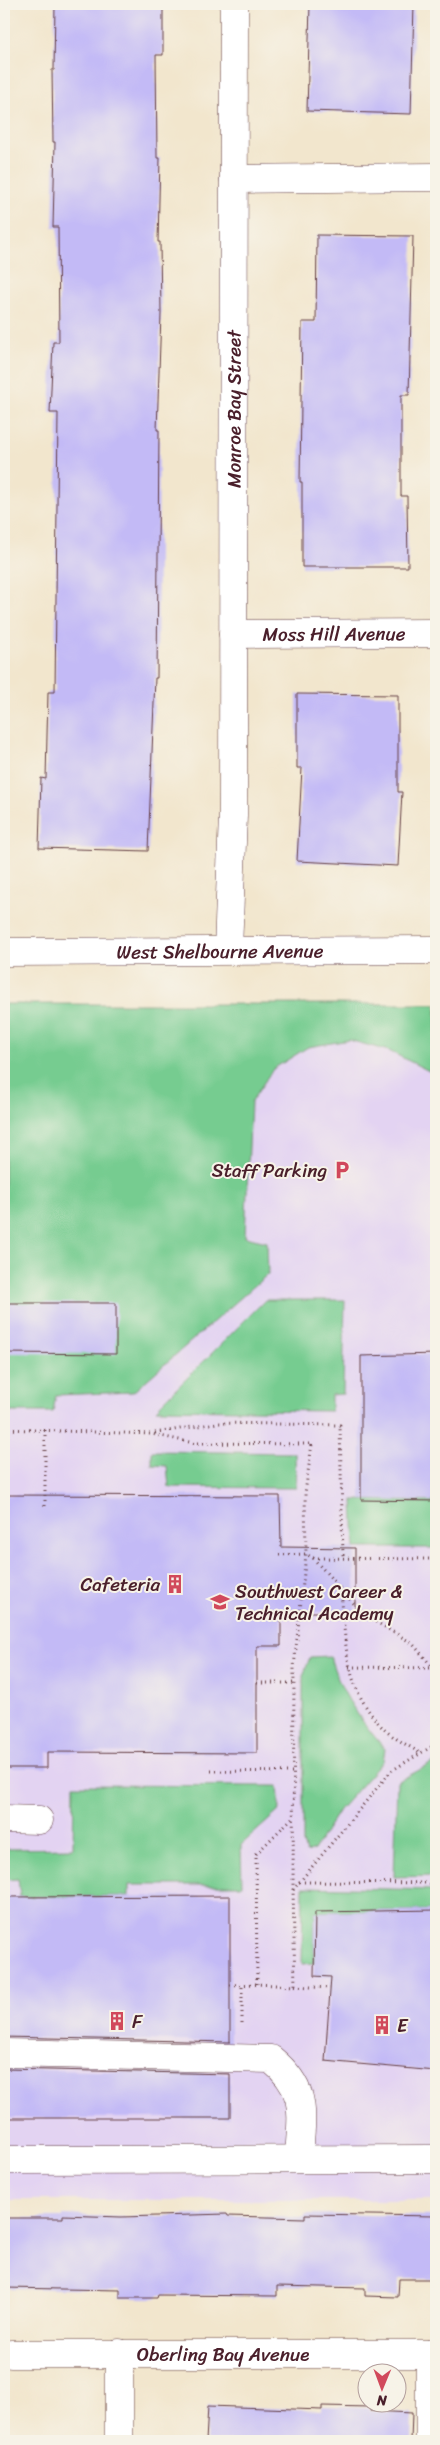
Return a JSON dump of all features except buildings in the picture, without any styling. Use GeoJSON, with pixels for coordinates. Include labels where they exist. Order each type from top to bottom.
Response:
{"type":"FeatureCollection","features":[{"type":"Feature","properties":{"kind":"street","name":"Monroe Bay Street"},"geometry":{"type":"LineString","coordinates":[[228,950],[233,815],[234,4]]}},
{"type":"Feature","properties":{"kind":"street"},"geometry":{"type":"LineString","coordinates":[[234,179],[436,177]]}},
{"type":"Feature","properties":{"kind":"street","name":"Moss Hill Avenue"},"geometry":{"type":"LineString","coordinates":[[233,634],[436,633]]}},
{"type":"Feature","properties":{"kind":"street","name":"West Shelbourne Avenue"},"geometry":{"type":"LineString","coordinates":[[4,952],[436,950]]}},
{"type":"Feature","properties":{"kind":"street"},"geometry":{"type":"LineString","coordinates":[[4,1819],[39,1820]]}},
{"type":"Feature","properties":{"kind":"street"},"geometry":{"type":"LineString","coordinates":[[4,2053],[271,2059],[286,2071],[299,2093],[302,2105],[299,2159]]}},
{"type":"Feature","properties":{"kind":"street"},"geometry":{"type":"LineString","coordinates":[[4,2160],[436,2159]]}},
{"type":"Feature","properties":{"kind":"street"},"geometry":{"type":"LineString","coordinates":[[119,2353],[119,2441]]}},
{"type":"Feature","properties":{"kind":"street","name":"Oberling Bay Avenue"},"geometry":{"type":"LineString","coordinates":[[11,2354],[433,2354]]}},
{"type":"Feature","properties":{"kind":"street"},"geometry":{"type":"LineString","coordinates":[[430,2441],[433,2354]]}},
{"type":"Feature","properties":{"kind":"path"},"geometry":{"type":"LineString","coordinates":[[151,1434],[217,1423],[340,1425],[343,1558]]}},
{"type":"Feature","properties":{"kind":"path"},"geometry":{"type":"LineString","coordinates":[[4,1429],[151,1434],[194,1443],[312,1444],[305,1493],[306,1554],[294,1683],[293,1890],[296,1988]]}},
{"type":"Feature","properties":{"kind":"path"},"geometry":{"type":"LineString","coordinates":[[45,1430],[45,1509]]}},
{"type":"Feature","properties":{"kind":"path"},"geometry":{"type":"LineString","coordinates":[[279,1555],[306,1554],[313,1558],[364,1616],[412,1643],[436,1671]]}},
{"type":"Feature","properties":{"kind":"path"},"geometry":{"type":"LineString","coordinates":[[313,1558],[436,1559]]}},
{"type":"Feature","properties":{"kind":"path"},"geometry":{"type":"LineString","coordinates":[[341,1590],[348,1667],[359,1697],[383,1729],[420,1753]]}},
{"type":"Feature","properties":{"kind":"path"},"geometry":{"type":"LineString","coordinates":[[348,1667],[433,1668]]}},
{"type":"Feature","properties":{"kind":"path"},"geometry":{"type":"LineString","coordinates":[[257,1683],[294,1683]]}},
{"type":"Feature","properties":{"kind":"path"},"geometry":{"type":"LineString","coordinates":[[293,1890],[391,1771],[436,1744]]}},
{"type":"Feature","properties":{"kind":"path"},"geometry":{"type":"LineString","coordinates":[[210,1770],[294,1772]]}},
{"type":"Feature","properties":{"kind":"path"},"geometry":{"type":"LineString","coordinates":[[257,1984],[256,1854],[293,1817]]}},
{"type":"Feature","properties":{"kind":"path"},"geometry":{"type":"LineString","coordinates":[[299,1882],[436,1883]]}},
{"type":"Feature","properties":{"kind":"path"},"geometry":{"type":"LineString","coordinates":[[242,1984],[242,2032]]}},
{"type":"Feature","properties":{"kind":"path"},"geometry":{"type":"LineString","coordinates":[[230,1985],[257,1984],[296,1988],[330,1988]]}},
{"type":"Feature","properties":{"kind":"shaded area","name":"Southwest Career & Technical Academy"},"geometry":{"type":"Polygon","coordinates":[[[4,1004],[436,1004],[436,2200],[4,2200],[4,1004]]]}},
{"type":"Feature","properties":{"kind":"green space"},"geometry":{"type":"Polygon","coordinates":[[[4,1004],[436,1004],[436,1072],[431,1072],[389,1051],[349,1040],[308,1047],[273,1069],[251,1102],[245,1237],[267,1242],[268,1274],[133,1392],[56,1395],[53,1412],[4,1412],[4,1004]]]}},
{"type":"Feature","properties":{"kind":"green space"},"geometry":{"type":"Polygon","coordinates":[[[265,1300],[345,1300],[343,1394],[331,1395],[331,1411],[156,1409],[265,1300]]]}},
{"type":"Feature","properties":{"kind":"green space"},"geometry":{"type":"Polygon","coordinates":[[[152,1451],[295,1453],[296,1488],[169,1487],[167,1466],[152,1465],[152,1451]]]}},
{"type":"Feature","properties":{"kind":"green space"},"geometry":{"type":"Polygon","coordinates":[[[353,1500],[436,1502],[436,1548],[355,1548],[353,1500]]]}},
{"type":"Feature","properties":{"kind":"green space"},"geometry":{"type":"Polygon","coordinates":[[[330,1656],[339,1682],[352,1706],[385,1749],[383,1761],[339,1810],[314,1850],[306,1853],[303,1843],[303,1676],[310,1657],[330,1656]]]}},
{"type":"Feature","properties":{"kind":"green space"},"geometry":{"type":"Polygon","coordinates":[[[436,1761],[436,1876],[394,1877],[397,1782],[436,1761]]]}},
{"type":"Feature","properties":{"kind":"green space"},"geometry":{"type":"Polygon","coordinates":[[[74,1785],[278,1786],[280,1810],[241,1845],[242,1885],[129,1885],[129,1896],[20,1897],[18,1879],[4,1880],[4,1849],[73,1848],[74,1785]]]}},
{"type":"Feature","properties":{"kind":"green space"},"geometry":{"type":"Polygon","coordinates":[[[303,1887],[436,1890],[436,1910],[315,1912],[314,1963],[302,1964],[303,1887]]]}},
{"type":"Feature","properties":{"kind":"place","name":"Staff Parking"},"geometry":{"type":"Point","coordinates":[342,1170]}},
{"type":"Feature","properties":{"kind":"place","name":"Cafeteria"},"geometry":{"type":"Point","coordinates":[175,1584]}},
{"type":"Feature","properties":{"kind":"place","name":"Southwest Career & Technical Academy"},"geometry":{"type":"Point","coordinates":[220,1602]}},
{"type":"Feature","properties":{"kind":"place","name":"F"},"geometry":{"type":"Point","coordinates":[117,2021]}},
{"type":"Feature","properties":{"kind":"place","name":"E"},"geometry":{"type":"Point","coordinates":[382,2025]}}]}
